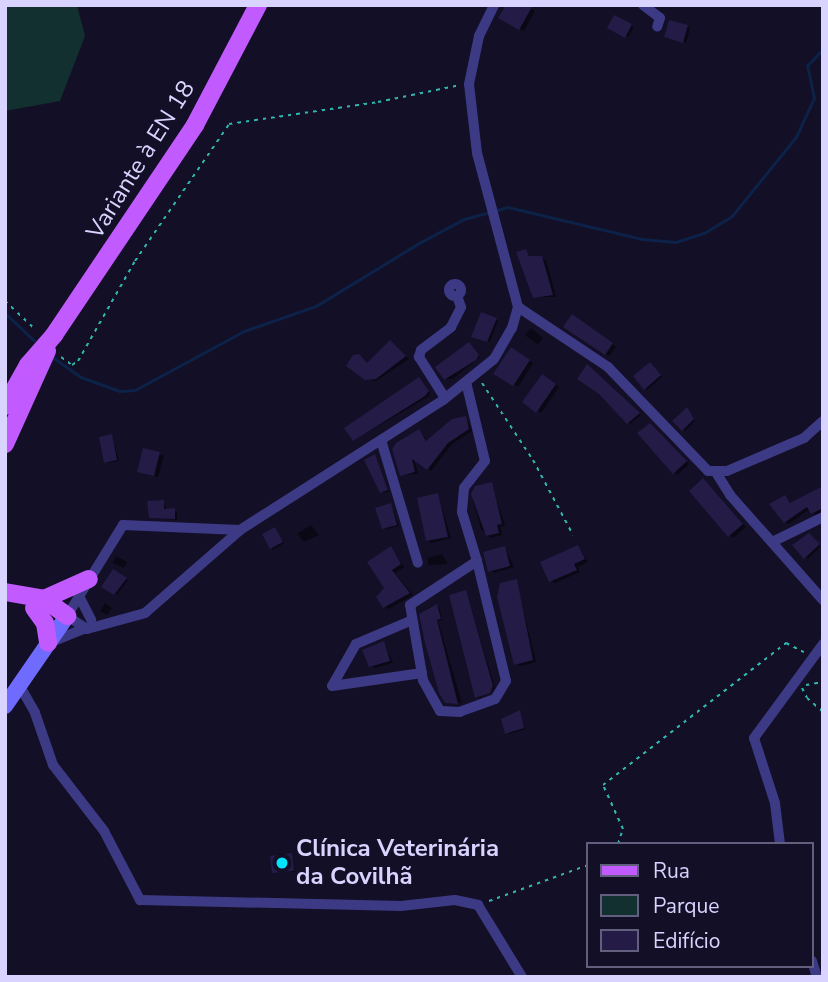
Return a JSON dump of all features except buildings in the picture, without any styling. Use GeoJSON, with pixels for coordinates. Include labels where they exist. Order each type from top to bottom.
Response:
{"type":"FeatureCollection","features":[{"type":"Feature","properties":{"kind":"main road","name":"Variante à EN 18"},"geometry":{"type":"LineString","coordinates":[[5,406],[28,365],[54,335],[195,125],[258,5]]}},
{"type":"Feature","properties":{"kind":"main road","name":"Variante à EN 18"},"geometry":{"type":"LineString","coordinates":[[5,444],[54,335]]}},
{"type":"Feature","properties":{"kind":"main road"},"geometry":{"type":"LineString","coordinates":[[39,603],[89,579]]}},
{"type":"Feature","properties":{"kind":"main road"},"geometry":{"type":"LineString","coordinates":[[12,594],[67,616]]}},
{"type":"Feature","properties":{"kind":"main road"},"geometry":{"type":"LineString","coordinates":[[39,603],[48,643]]}},
{"type":"Feature","properties":{"kind":"street"},"geometry":{"type":"LineString","coordinates":[[67,616],[89,624],[108,625],[145,613],[240,530],[445,398],[494,359],[512,328],[518,307],[477,153],[469,84],[479,36],[494,5]]}},
{"type":"Feature","properties":{"kind":"street"},"geometry":{"type":"LineString","coordinates":[[643,5],[660,18],[657,27]]}},
{"type":"Feature","properties":{"kind":"street"},"geometry":{"type":"LineString","coordinates":[[445,398],[419,357],[421,350],[451,327],[461,307],[457,296]]}},
{"type":"Feature","properties":{"kind":"street"},"geometry":{"type":"LineString","coordinates":[[518,307],[608,367],[708,471],[718,474],[804,438],[823,421]]}},
{"type":"Feature","properties":{"kind":"street"},"geometry":{"type":"LineString","coordinates":[[469,379],[485,461],[464,488],[462,512],[477,561],[506,681],[495,699],[460,712],[440,711],[422,673],[410,621],[410,605],[477,561]]}},
{"type":"Feature","properties":{"kind":"street"},"geometry":{"type":"LineString","coordinates":[[381,440],[418,564]]}},
{"type":"Feature","properties":{"kind":"street"},"geometry":{"type":"LineString","coordinates":[[718,474],[730,495],[823,600]]}},
{"type":"Feature","properties":{"kind":"street"},"geometry":{"type":"LineString","coordinates":[[772,541],[823,517]]}},
{"type":"Feature","properties":{"kind":"street"},"geometry":{"type":"LineString","coordinates":[[5,706],[18,683],[67,616],[123,525],[240,530]]}},
{"type":"Feature","properties":{"kind":"street"},"geometry":{"type":"LineString","coordinates":[[79,596],[89,624]]}},
{"type":"Feature","properties":{"kind":"street"},"geometry":{"type":"LineString","coordinates":[[410,621],[365,637],[332,686],[422,673]]}},
{"type":"Feature","properties":{"kind":"street"},"geometry":{"type":"LineString","coordinates":[[48,643],[89,624]]}},
{"type":"Feature","properties":{"kind":"street"},"geometry":{"type":"LineString","coordinates":[[780,842],[775,803],[754,738],[814,662],[823,644]]}},
{"type":"Feature","properties":{"kind":"street"},"geometry":{"type":"LineString","coordinates":[[18,683],[35,713],[53,765],[104,831],[124,862],[131,889],[140,900],[259,895],[401,906],[455,900],[478,905],[522,977]]}},
{"type":"Feature","properties":{"kind":"path"},"geometry":{"type":"LineString","coordinates":[[61,357],[72,365],[79,360],[135,261],[229,124],[469,84]]}},
{"type":"Feature","properties":{"kind":"path"},"geometry":{"type":"LineString","coordinates":[[5,301],[36,330]]}},
{"type":"Feature","properties":{"kind":"path"},"geometry":{"type":"LineString","coordinates":[[469,379],[483,384],[533,460],[573,535]]}},
{"type":"Feature","properties":{"kind":"path"},"geometry":{"type":"LineString","coordinates":[[619,842],[623,829],[603,785],[786,643],[797,644],[814,662]]}},
{"type":"Feature","properties":{"kind":"path"},"geometry":{"type":"LineString","coordinates":[[799,681],[810,687],[823,682]]}},
{"type":"Feature","properties":{"kind":"path"},"geometry":{"type":"LineString","coordinates":[[799,681],[807,698],[823,712]]}},
{"type":"Feature","properties":{"kind":"path"},"geometry":{"type":"LineString","coordinates":[[478,905],[586,865]]}},
{"type":"Feature","properties":{"kind":"green space"},"geometry":{"type":"Polygon","coordinates":[[[5,5],[77,5],[85,36],[60,101],[5,111],[5,5]]]}},
{"type":"Feature","properties":{"kind":"waterway"},"geometry":{"type":"LineString","coordinates":[[497,210],[508,207],[642,239],[676,242],[704,233],[732,216],[796,137],[814,98],[807,66],[823,49]]}},
{"type":"Feature","properties":{"kind":"waterway"},"geometry":{"type":"LineString","coordinates":[[54,358],[81,377],[120,391],[135,390],[244,331],[316,306],[421,242],[464,219],[491,212]]}},
{"type":"Feature","properties":{"kind":"waterway"},"geometry":{"type":"LineString","coordinates":[[5,313],[34,340]]}},
{"type":"Feature","properties":{"kind":"place","name":"Clínica Veterinária da Covilhã"},"geometry":{"type":"Point","coordinates":[282,863]}}]}
